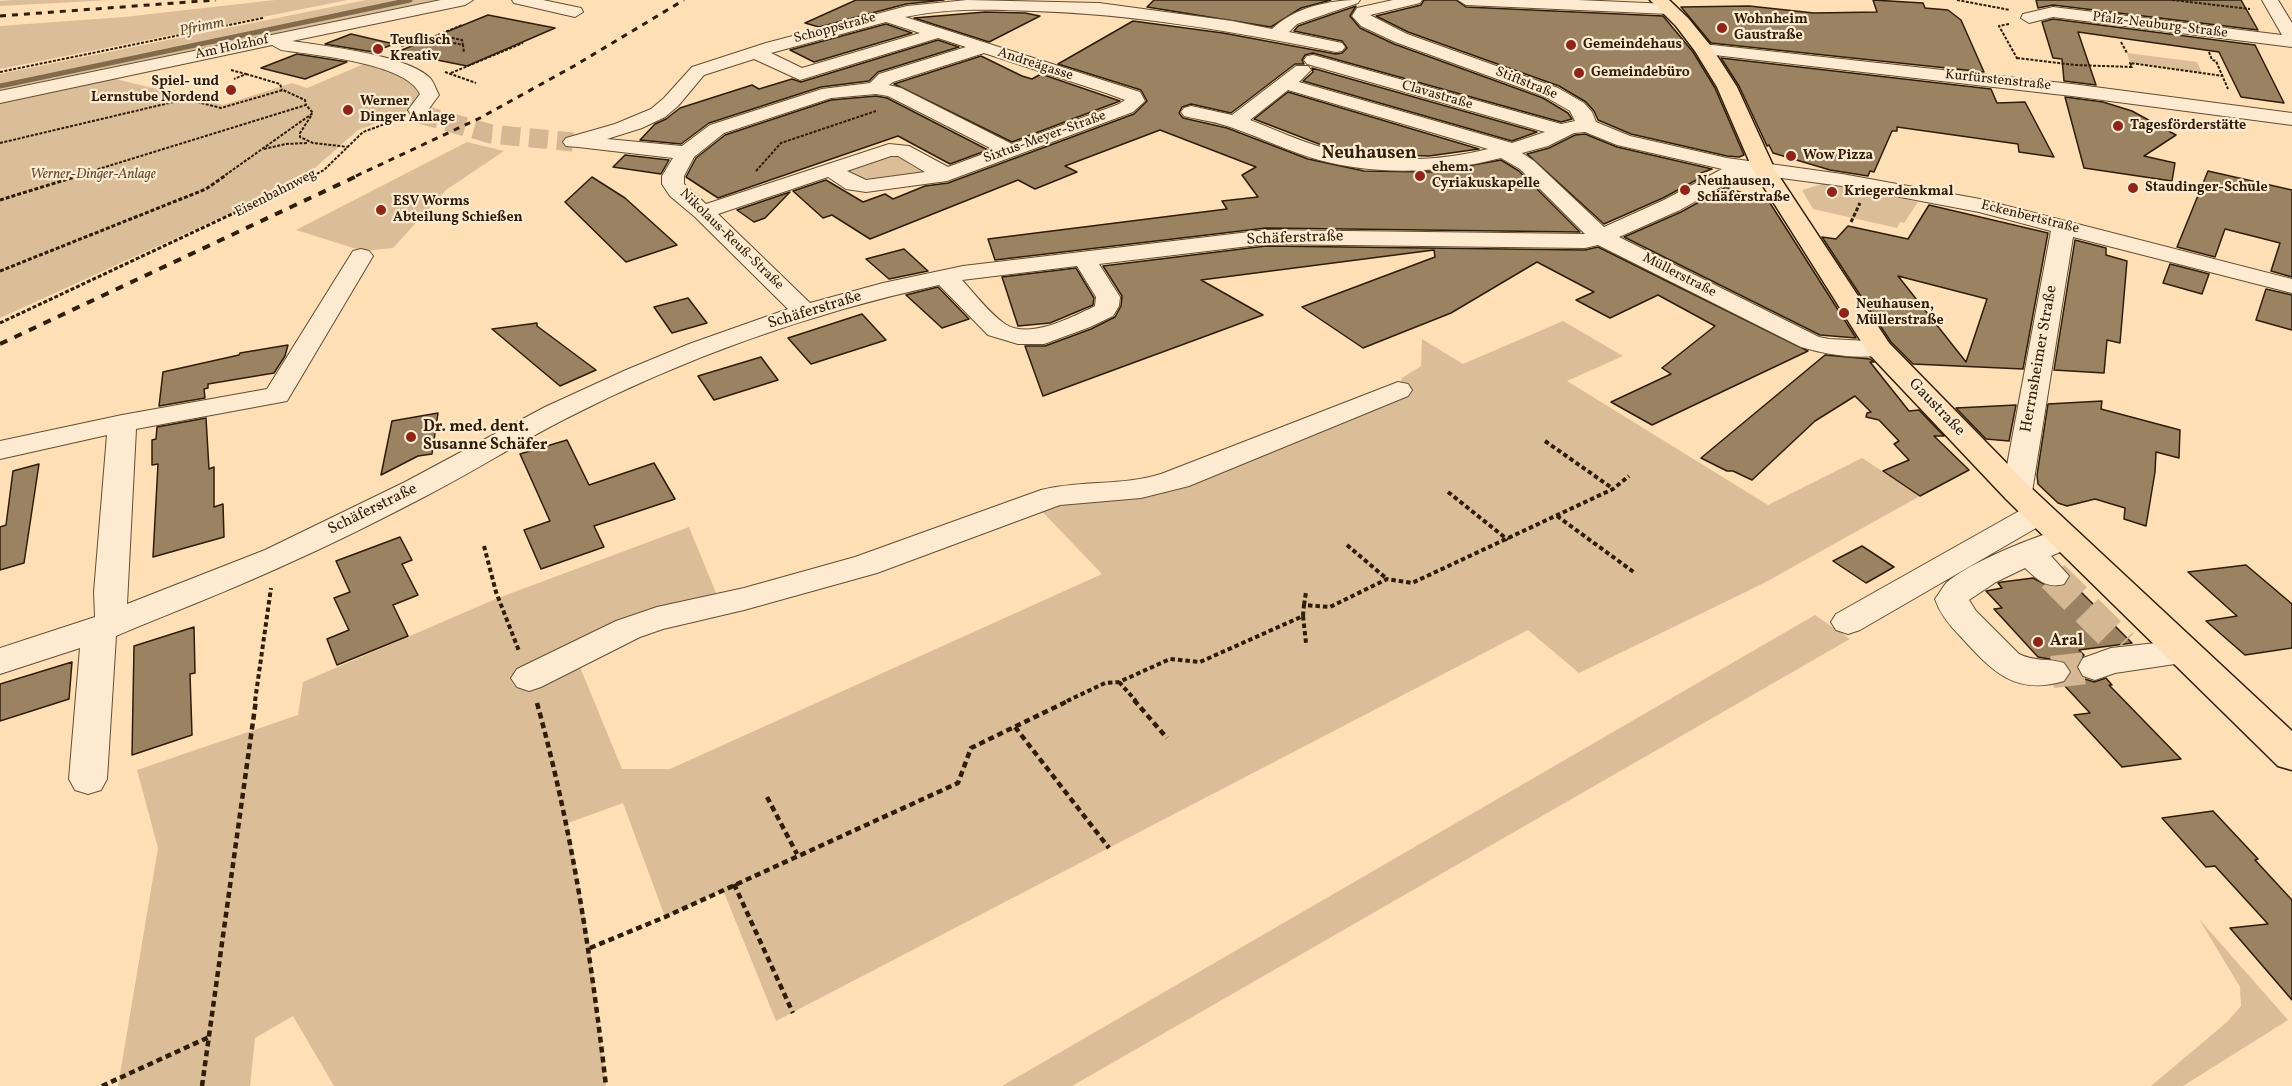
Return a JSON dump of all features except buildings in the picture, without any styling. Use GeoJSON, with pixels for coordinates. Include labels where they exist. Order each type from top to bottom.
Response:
{"type":"FeatureCollection","features":[{"type":"Feature","properties":{"kind":"main road","name":"Gaustraße"},"geometry":{"type":"LineString","coordinates":[[1664,4],[1682,22],[1727,87],[1764,170],[1879,348],[2028,502],[2292,755]]}},
{"type":"Feature","properties":{"kind":"street","name":"Am Holzhof"},"geometry":{"type":"LineString","coordinates":[[0,97],[465,0]]}},
{"type":"Feature","properties":{"kind":"street"},"geometry":{"type":"LineString","coordinates":[[520,0],[575,12]]}},
{"type":"Feature","properties":{"kind":"street"},"geometry":{"type":"LineString","coordinates":[[1277,34],[1291,20],[1352,5],[1414,0]]}},
{"type":"Feature","properties":{"kind":"street"},"geometry":{"type":"LineString","coordinates":[[1466,0],[1664,4]]}},
{"type":"Feature","properties":{"kind":"street","name":"Schoppstraße"},"geometry":{"type":"LineString","coordinates":[[686,153],[573,142],[649,117],[666,107],[698,71],[755,52],[917,9],[953,5],[1027,4],[1099,8],[1277,34],[1351,42]]}},
{"type":"Feature","properties":{"kind":"street","name":"Stiftstraße"},"geometry":{"type":"LineString","coordinates":[[1352,5],[1360,16],[1383,30],[1551,92],[1577,107],[1582,112],[1587,126]]}},
{"type":"Feature","properties":{"kind":"street"},"geometry":{"type":"LineString","coordinates":[[2273,6],[2292,38]]}},
{"type":"Feature","properties":{"kind":"street","name":"Pfalz-Neuburg-Straße"},"geometry":{"type":"LineString","coordinates":[[2031,18],[2053,12],[2292,42]]}},
{"type":"Feature","properties":{"kind":"street","name":"Andreägasse"},"geometry":{"type":"LineString","coordinates":[[886,16],[1133,96]]}},
{"type":"Feature","properties":{"kind":"street"},"geometry":{"type":"LineString","coordinates":[[1236,122],[1313,60],[1383,30]]}},
{"type":"Feature","properties":{"kind":"street"},"geometry":{"type":"LineString","coordinates":[[755,52],[800,74],[938,33]]}},
{"type":"Feature","properties":{"kind":"street"},"geometry":{"type":"LineString","coordinates":[[261,42],[397,66],[428,86],[430,93],[427,101],[418,110],[420,114]]}},
{"type":"Feature","properties":{"kind":"street","name":"Nikolaus-Reuß-Straße"},"geometry":{"type":"LineString","coordinates":[[876,88],[880,81],[886,78],[982,48]]}},
{"type":"Feature","properties":{"kind":"street","name":"Kurfürstenstraße"},"geometry":{"type":"LineString","coordinates":[[1703,50],[2031,85],[2292,119]]}},
{"type":"Feature","properties":{"kind":"street","name":"Clavastraße"},"geometry":{"type":"LineString","coordinates":[[1313,60],[1562,131]]}},
{"type":"Feature","properties":{"kind":"street","name":"Müllerstraße"},"geometry":{"type":"LineString","coordinates":[[1286,84],[1507,151],[1527,165],[1601,237],[1810,342],[1828,347],[1879,348]]}},
{"type":"Feature","properties":{"kind":"street","name":"Nikolaus-Reuß-Straße"},"geometry":{"type":"LineString","coordinates":[[805,312],[673,184],[673,176],[686,153],[709,134],[727,125],[829,93],[876,88],[886,89],[910,100],[1011,151]]}},
{"type":"Feature","properties":{"kind":"street","name":"Sixtus-Meyer-Straße"},"geometry":{"type":"LineString","coordinates":[[829,169],[854,184],[866,186],[947,175],[1126,108],[1135,101],[1133,96]]}},
{"type":"Feature","properties":{"kind":"street"},"geometry":{"type":"LineString","coordinates":[[1191,112],[1236,122],[1324,155],[1364,163],[1431,164],[1467,160],[1541,142],[1562,131],[1587,126],[1602,134],[1639,145],[1764,170]]}},
{"type":"Feature","properties":{"kind":"street"},"geometry":{"type":"LineString","coordinates":[[703,212],[882,151],[902,150],[947,175]]}},
{"type":"Feature","properties":{"kind":"street","name":"Eckenbertstraße"},"geometry":{"type":"LineString","coordinates":[[1764,170],[1810,175],[1980,206],[2292,286]]}},
{"type":"Feature","properties":{"kind":"street","name":"Schäferstraße"},"geometry":{"type":"LineString","coordinates":[[0,661],[106,626],[276,558],[416,489],[518,432],[591,396],[698,350],[805,312],[883,290],[945,277],[1266,237],[1574,242],[1601,237],[1672,205],[1730,173],[1764,170]]}},
{"type":"Feature","properties":{"kind":"street","name":"Herrnsheimer Straße"},"geometry":{"type":"LineString","coordinates":[[2028,502],[2063,226]]}},
{"type":"Feature","properties":{"kind":"street"},"geometry":{"type":"LineString","coordinates":[[0,450],[122,423],[276,395],[361,256]]}},
{"type":"Feature","properties":{"kind":"street"},"geometry":{"type":"LineString","coordinates":[[945,277],[997,330],[1018,336],[1044,336],[1104,311],[1107,306],[1107,297],[1084,258]]}},
{"type":"Feature","properties":{"kind":"street"},"geometry":{"type":"LineString","coordinates":[[529,678],[628,629],[657,619],[744,599],[866,565],[1077,490],[1136,489],[1178,478],[1398,390]]}},
{"type":"Feature","properties":{"kind":"street"},"geometry":{"type":"LineString","coordinates":[[88,780],[110,592],[122,423]]}},
{"type":"Feature","properties":{"kind":"street"},"geometry":{"type":"LineString","coordinates":[[1848,622],[2028,502]]}},
{"type":"Feature","properties":{"kind":"street"},"geometry":{"type":"LineString","coordinates":[[2052,672],[2026,673],[2007,664],[1985,643],[1953,604],[1954,594],[1958,589],[2031,567],[2065,538]]}},
{"type":"Feature","properties":{"kind":"street"},"geometry":{"type":"LineString","coordinates":[[2113,656],[2183,652]]}},
{"type":"Feature","properties":{"kind":"path"},"geometry":{"type":"LineString","coordinates":[[1957,0],[1999,7],[2031,18]]}},
{"type":"Feature","properties":{"kind":"path"},"geometry":{"type":"LineString","coordinates":[[2172,0],[2273,6]]}},
{"type":"Feature","properties":{"kind":"path"},"geometry":{"type":"LineString","coordinates":[[0,72],[269,17]]}},
{"type":"Feature","properties":{"kind":"path"},"geometry":{"type":"LineString","coordinates":[[2031,18],[1999,26],[2031,85]]}},
{"type":"Feature","properties":{"kind":"path"},"geometry":{"type":"LineString","coordinates":[[367,60],[462,25]]}},
{"type":"Feature","properties":{"kind":"path"},"geometry":{"type":"LineString","coordinates":[[446,27],[453,29]]}},
{"type":"Feature","properties":{"kind":"path"},"geometry":{"type":"LineString","coordinates":[[438,35],[462,40],[464,52]]}},
{"type":"Feature","properties":{"kind":"path"},"geometry":{"type":"LineString","coordinates":[[430,38],[463,45]]}},
{"type":"Feature","properties":{"kind":"path"},"geometry":{"type":"LineString","coordinates":[[451,74],[523,43]]}},
{"type":"Feature","properties":{"kind":"path"},"geometry":{"type":"LineString","coordinates":[[2208,51],[2212,60],[2223,62]]}},
{"type":"Feature","properties":{"kind":"path"},"geometry":{"type":"LineString","coordinates":[[2017,58],[2099,67],[2132,67],[2130,63],[2229,75]]}},
{"type":"Feature","properties":{"kind":"path"},"geometry":{"type":"LineString","coordinates":[[2216,61],[2229,90],[2218,88]]}},
{"type":"Feature","properties":{"kind":"path"},"geometry":{"type":"LineString","coordinates":[[246,75],[280,84],[282,90]]}},
{"type":"Feature","properties":{"kind":"path"},"geometry":{"type":"LineString","coordinates":[[0,143],[186,99],[221,108],[282,90],[305,99],[306,105],[313,113]]}},
{"type":"Feature","properties":{"kind":"path"},"geometry":{"type":"LineString","coordinates":[[779,186],[755,171],[781,142],[910,100]]}},
{"type":"Feature","properties":{"kind":"path"},"geometry":{"type":"LineString","coordinates":[[0,201],[306,105]]}},
{"type":"Feature","properties":{"kind":"path"},"geometry":{"type":"LineString","coordinates":[[313,113],[300,133],[300,137],[313,143]]}},
{"type":"Feature","properties":{"kind":"path"},"geometry":{"type":"LineString","coordinates":[[0,271],[206,189],[313,113]]}},
{"type":"Feature","properties":{"kind":"path","name":"Eisenbahnweg"},"geometry":{"type":"LineString","coordinates":[[0,323],[296,186],[324,170],[369,129],[420,114]]}},
{"type":"Feature","properties":{"kind":"path"},"geometry":{"type":"LineString","coordinates":[[258,152],[286,144],[313,143],[349,147]]}},
{"type":"Feature","properties":{"kind":"path"},"geometry":{"type":"LineString","coordinates":[[1851,222],[1853,218]]}},
{"type":"Feature","properties":{"kind":"path"},"geometry":{"type":"LineString","coordinates":[[1545,441],[1613,489]]}},
{"type":"Feature","properties":{"kind":"path"},"geometry":{"type":"LineString","coordinates":[[1347,545],[1387,579],[1412,583],[1613,489],[1629,476]]}},
{"type":"Feature","properties":{"kind":"path"},"geometry":{"type":"LineString","coordinates":[[1448,492],[1508,540]]}},
{"type":"Feature","properties":{"kind":"path"},"geometry":{"type":"LineString","coordinates":[[1557,516],[1635,573]]}},
{"type":"Feature","properties":{"kind":"path"},"geometry":{"type":"LineString","coordinates":[[484,546],[495,592],[529,678],[546,731],[567,823],[590,948],[606,1086]]}},
{"type":"Feature","properties":{"kind":"path"},"geometry":{"type":"LineString","coordinates":[[202,1086],[276,558]]}},
{"type":"Feature","properties":{"kind":"path"},"geometry":{"type":"LineString","coordinates":[[1304,605],[1330,607],[1387,579]]}},
{"type":"Feature","properties":{"kind":"path"},"geometry":{"type":"LineString","coordinates":[[1305,643],[1303,616],[1306,592]]}},
{"type":"Feature","properties":{"kind":"path"},"geometry":{"type":"LineString","coordinates":[[590,948],[958,783],[971,748],[1105,683],[1119,682],[1170,659],[1200,662],[1303,616]]}},
{"type":"Feature","properties":{"kind":"path"},"geometry":{"type":"LineString","coordinates":[[1119,682],[1167,738]]}},
{"type":"Feature","properties":{"kind":"path"},"geometry":{"type":"LineString","coordinates":[[1015,727],[1109,848]]}},
{"type":"Feature","properties":{"kind":"path"},"geometry":{"type":"LineString","coordinates":[[767,796],[797,854]]}},
{"type":"Feature","properties":{"kind":"path"},"geometry":{"type":"LineString","coordinates":[[734,884],[793,1013]]}},
{"type":"Feature","properties":{"kind":"path"},"geometry":{"type":"LineString","coordinates":[[102,1086],[209,1036]]}},
{"type":"Feature","properties":{"kind":"green space"},"geometry":{"type":"Polygon","coordinates":[[[111,0],[0,6],[0,1],[111,0]]]}},
{"type":"Feature","properties":{"kind":"green space"},"geometry":{"type":"Polygon","coordinates":[[[275,0],[348,0],[0,69],[0,26],[124,17],[275,0]]]}},
{"type":"Feature","properties":{"kind":"green space"},"geometry":{"type":"Polygon","coordinates":[[[366,0],[446,0],[0,94],[0,74],[366,0]]]}},
{"type":"Feature","properties":{"kind":"green space"},"geometry":{"type":"Polygon","coordinates":[[[2127,53],[2197,62],[2202,73],[2130,63],[2127,53]]]}},
{"type":"Feature","properties":{"kind":"green space","name":"Werner-Dinger-Anlage"},"geometry":{"type":"Polygon","coordinates":[[[364,64],[403,75],[415,81],[422,95],[403,114],[358,130],[316,167],[281,190],[0,318],[0,101],[107,77],[223,105],[292,83],[307,88],[364,64]]]}},
{"type":"Feature","properties":{"kind":"green space","name":"ESV Worms Abteilung Schießen"},"geometry":{"type":"Polygon","coordinates":[[[467,142],[504,151],[446,190],[393,248],[363,251],[296,230],[467,142]]]}},
{"type":"Feature","properties":{"kind":"green space"},"geometry":{"type":"Polygon","coordinates":[[[894,153],[929,172],[863,183],[843,169],[894,153]]]}},
{"type":"Feature","properties":{"kind":"green space"},"geometry":{"type":"Polygon","coordinates":[[[1825,183],[1918,202],[1904,223],[1900,222],[1897,228],[1813,209],[1802,190],[1825,183]]]}},
{"type":"Feature","properties":{"kind":"green space"},"geometry":{"type":"Polygon","coordinates":[[[1563,321],[1623,356],[1567,381],[1768,505],[1862,458],[1920,496],[1764,583],[1579,673],[1528,630],[776,1021],[723,890],[665,917],[623,803],[568,823],[590,948],[606,1086],[334,1086],[293,1016],[255,1038],[250,1086],[118,1086],[158,848],[137,770],[298,715],[303,682],[498,598],[689,527],[721,605],[575,655],[622,769],[670,769],[1102,574],[1034,503],[1128,490],[1398,390],[1402,378],[1421,366],[1422,339],[1463,364],[1563,321]]]}},
{"type":"Feature","properties":{"kind":"green space"},"geometry":{"type":"Polygon","coordinates":[[[1815,615],[1850,639],[1072,1086],[1002,1086],[1815,615]]]}},
{"type":"Feature","properties":{"kind":"green space"},"geometry":{"type":"Polygon","coordinates":[[[2199,919],[2288,1020],[2183,1086],[2151,1086],[2227,1022],[2241,1006],[2240,987],[2199,919]]]}},
{"type":"Feature","properties":{"kind":"waterway","name":"Pfrimm"},"geometry":{"type":"LineString","coordinates":[[0,86],[410,0]]}},
{"type":"Feature","properties":{"kind":"tunnel"},"geometry":{"type":"LineString","coordinates":[[420,114],[491,134],[573,142]]}},
{"type":"Feature","properties":{"kind":"tunnel"},"geometry":{"type":"LineString","coordinates":[[2053,576],[2122,645]]}},
{"type":"Feature","properties":{"kind":"tunnel"},"geometry":{"type":"LineString","coordinates":[[2052,672],[2095,667]]}},
{"type":"Feature","properties":{"kind":"railway"},"geometry":{"type":"LineString","coordinates":[[0,16],[216,0]]}},
{"type":"Feature","properties":{"kind":"railway"},"geometry":{"type":"LineString","coordinates":[[356,176],[480,118],[574,66],[684,0]]}},
{"type":"Feature","properties":{"kind":"railway"},"geometry":{"type":"LineString","coordinates":[[0,344],[359,175]]}},
{"type":"Feature","properties":{"kind":"place","name":"Wohnheim Gaustraße"},"geometry":{"type":"Point","coordinates":[1722,28]}},
{"type":"Feature","properties":{"kind":"place","name":"Gemeindehaus"},"geometry":{"type":"Point","coordinates":[1571,45]}},
{"type":"Feature","properties":{"kind":"place","name":"Teuflisch Kreativ"},"geometry":{"type":"Point","coordinates":[378,49]}},
{"type":"Feature","properties":{"kind":"place","name":"Gemeindebüro"},"geometry":{"type":"Point","coordinates":[1579,73]}},
{"type":"Feature","properties":{"kind":"place","name":"Spiel- und Lernstube Nordend"},"geometry":{"type":"Point","coordinates":[231,90]}},
{"type":"Feature","properties":{"kind":"place","name":"Werner Dinger Anlage"},"geometry":{"type":"Point","coordinates":[348,110]}},
{"type":"Feature","properties":{"kind":"place","name":"Tagesförderstätte"},"geometry":{"type":"Point","coordinates":[2118,126]}},
{"type":"Feature","properties":{"kind":"place","name":"Wow Pizza"},"geometry":{"type":"Point","coordinates":[1791,156]}},
{"type":"Feature","properties":{"kind":"place","name":"ehem. Cyriakuskapelle"},"geometry":{"type":"Point","coordinates":[1420,176]}},
{"type":"Feature","properties":{"kind":"place","name":"Staudinger-Schule"},"geometry":{"type":"Point","coordinates":[2133,188]}},
{"type":"Feature","properties":{"kind":"place","name":"Neuhausen, Schäferstraße"},"geometry":{"type":"Point","coordinates":[1685,190]}},
{"type":"Feature","properties":{"kind":"place","name":"Kriegerdenkmal"},"geometry":{"type":"Point","coordinates":[1832,192]}},
{"type":"Feature","properties":{"kind":"place","name":"ESV Worms Abteilung Schießen"},"geometry":{"type":"Point","coordinates":[381,210]}},
{"type":"Feature","properties":{"kind":"place","name":"Neuhausen, Müllerstraße"},"geometry":{"type":"Point","coordinates":[1844,313]}},
{"type":"Feature","properties":{"kind":"place","name":"Dr. med. dent. Susanne Schäfer"},"geometry":{"type":"Point","coordinates":[411,437]}},
{"type":"Feature","properties":{"kind":"place","name":"Aral"},"geometry":{"type":"Point","coordinates":[2038,642]}},
{"type":"Feature","properties":{"kind":"district","name":"Neuhausen"},"geometry":{"type":"Point","coordinates":[1369,155]}}]}
